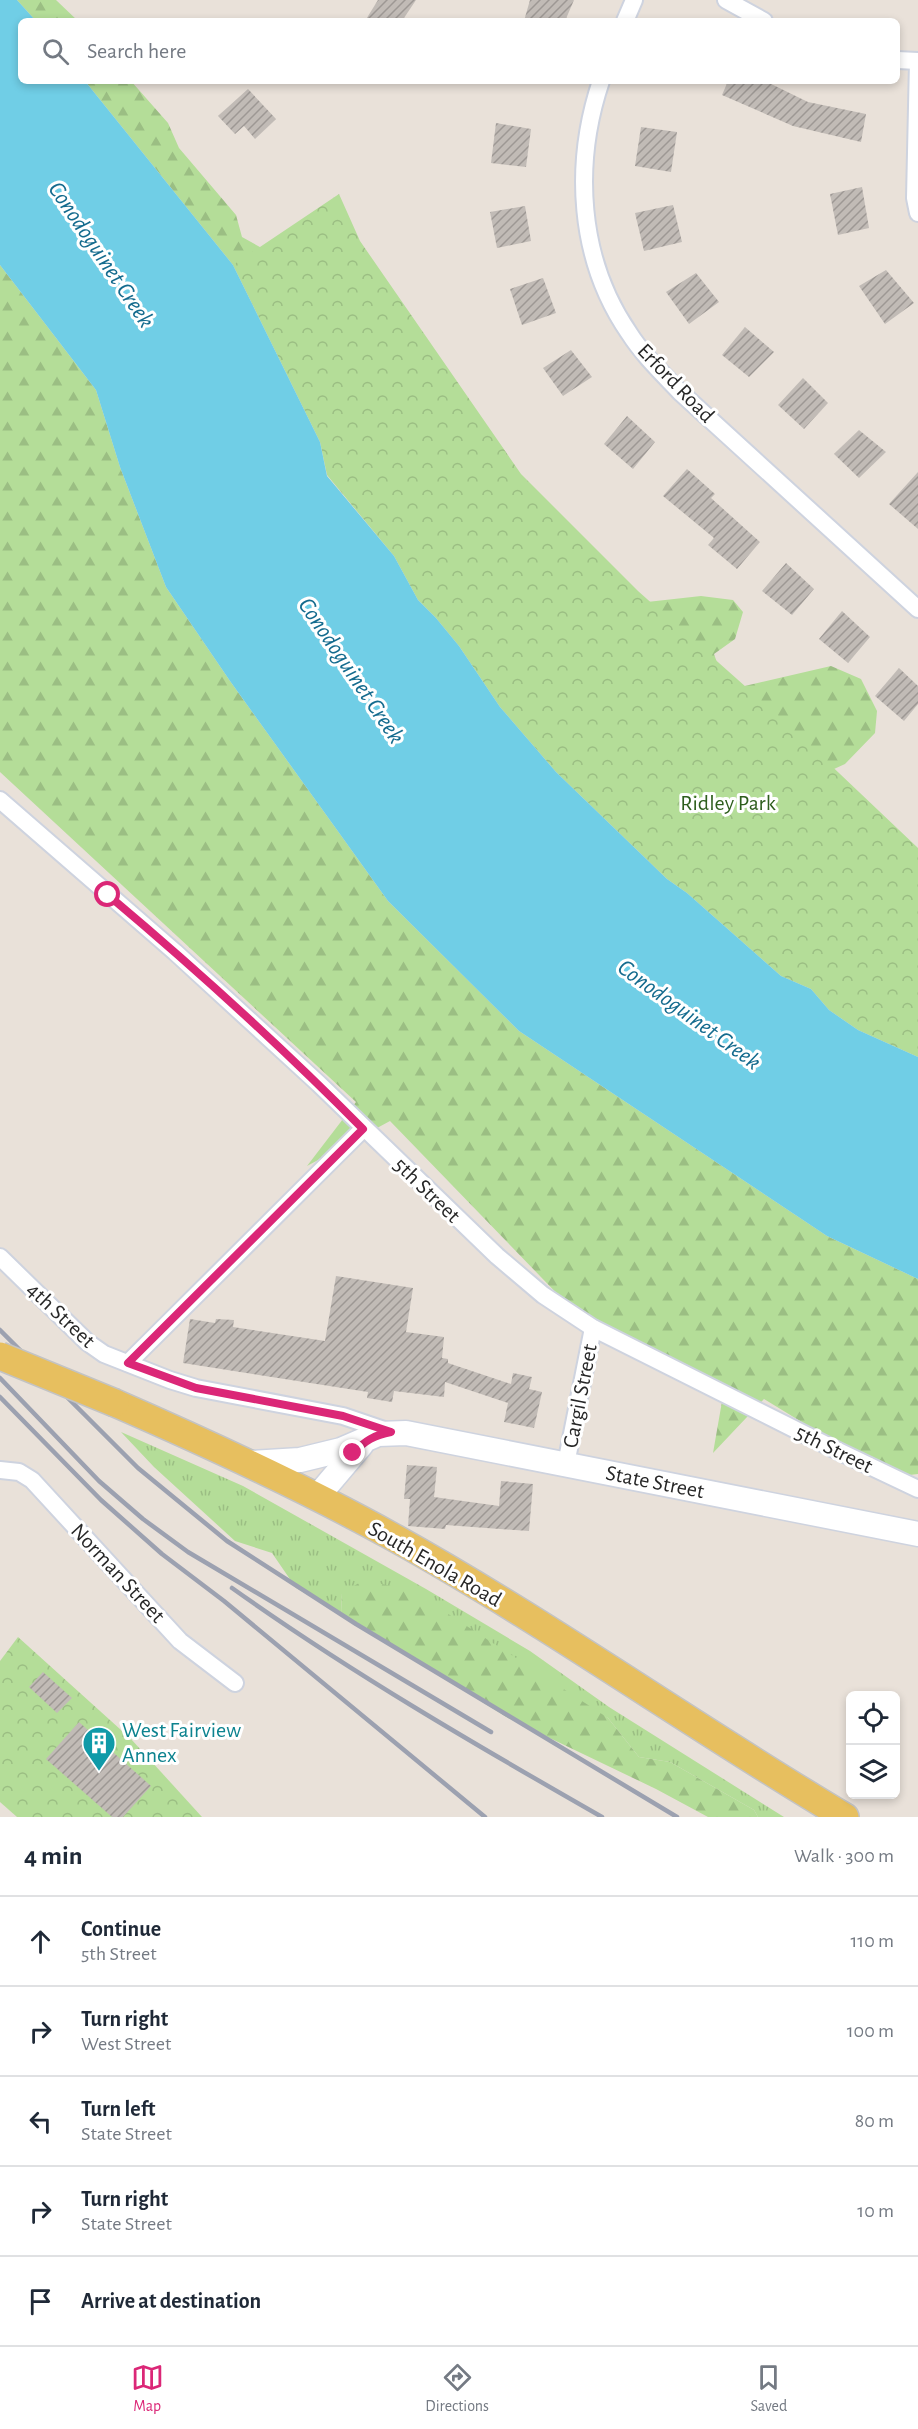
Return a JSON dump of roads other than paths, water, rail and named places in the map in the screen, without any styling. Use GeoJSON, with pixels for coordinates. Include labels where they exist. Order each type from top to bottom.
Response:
{"type":"FeatureCollection","features":[{"type":"Feature","properties":{"kind":"main road","name":"South Enola Road"},"geometry":{"type":"LineString","coordinates":[[0,1356],[115,1403],[249,1463],[393,1537],[845,1817]]}},
{"type":"Feature","properties":{"kind":"main road","name":"State Street"},"geometry":{"type":"LineString","coordinates":[[249,1463],[312,1458],[341,1450],[378,1434],[391,1432],[566,1464],[918,1534]]}},
{"type":"Feature","properties":{"kind":"main road"},"geometry":{"type":"LineString","coordinates":[[318,1497],[365,1441]]}},
{"type":"Feature","properties":{"kind":"street"},"geometry":{"type":"LineString","coordinates":[[626,18],[634,0]]}},
{"type":"Feature","properties":{"kind":"street"},"geometry":{"type":"LineString","coordinates":[[726,0],[759,18]]}},
{"type":"Feature","properties":{"kind":"street"},"geometry":{"type":"LineString","coordinates":[[900,60],[918,61],[915,198],[918,213]]}},
{"type":"Feature","properties":{"kind":"street","name":"Erford Road"},"geometry":{"type":"LineString","coordinates":[[600,84],[589,120],[584,154],[584,201],[587,229],[598,271],[627,331],[651,362],[680,392],[918,609]]}},
{"type":"Feature","properties":{"kind":"street","name":"5th Street"},"geometry":{"type":"LineString","coordinates":[[0,800],[176,952],[319,1084],[497,1256],[549,1300],[593,1328],[918,1489]]}},
{"type":"Feature","properties":{"kind":"street"},"geometry":{"type":"LineString","coordinates":[[128,1363],[363,1129]]}},
{"type":"Feature","properties":{"kind":"street","name":"4th Street"},"geometry":{"type":"LineString","coordinates":[[0,1257],[94,1349],[128,1363]]}},
{"type":"Feature","properties":{"kind":"street","name":"Cargil Street"},"geometry":{"type":"LineString","coordinates":[[566,1464],[593,1328]]}},
{"type":"Feature","properties":{"kind":"street","name":"State Street"},"geometry":{"type":"LineString","coordinates":[[128,1363],[196,1388],[343,1416],[391,1432]]}},
{"type":"Feature","properties":{"kind":"street","name":"Norman Street"},"geometry":{"type":"LineString","coordinates":[[0,1470],[19,1472],[32,1480],[180,1641],[235,1683]]}},
{"type":"Feature","properties":{"kind":"water","name":"Conodoguinet Creek"},"geometry":{"type":"Polygon","coordinates":[[[0,0],[17,0],[33,18],[18,18],[18,84],[87,84],[233,265],[320,442],[327,476],[394,556],[418,600],[459,646],[500,707],[556,772],[667,879],[687,893],[781,976],[811,989],[829,1010],[858,1030],[918,1057],[918,1279],[827,1236],[519,1031],[388,901],[230,681],[166,587],[120,467],[96,390],[0,265],[0,0]]]}},
{"type":"Feature","properties":{"kind":"railway"},"geometry":{"type":"LineString","coordinates":[[0,1330],[138,1468],[227,1541],[356,1624],[677,1817]]}},
{"type":"Feature","properties":{"kind":"railway"},"geometry":{"type":"LineString","coordinates":[[0,1378],[99,1481],[143,1519],[188,1552],[491,1732]]}},
{"type":"Feature","properties":{"kind":"railway"},"geometry":{"type":"LineString","coordinates":[[0,1397],[101,1500],[162,1554],[224,1601],[485,1817]]}},
{"type":"Feature","properties":{"kind":"railway"},"geometry":{"type":"LineString","coordinates":[[232,1588],[368,1678],[602,1817]]}},
{"type":"Feature","properties":{"kind":"place","name":"West Fairview Annex"},"geometry":{"type":"Point","coordinates":[99,1772]}},
{"type":"Feature","properties":{"kind":"park label","name":"Ridley Park"},"geometry":{"type":"Point","coordinates":[728,803]}}]}
